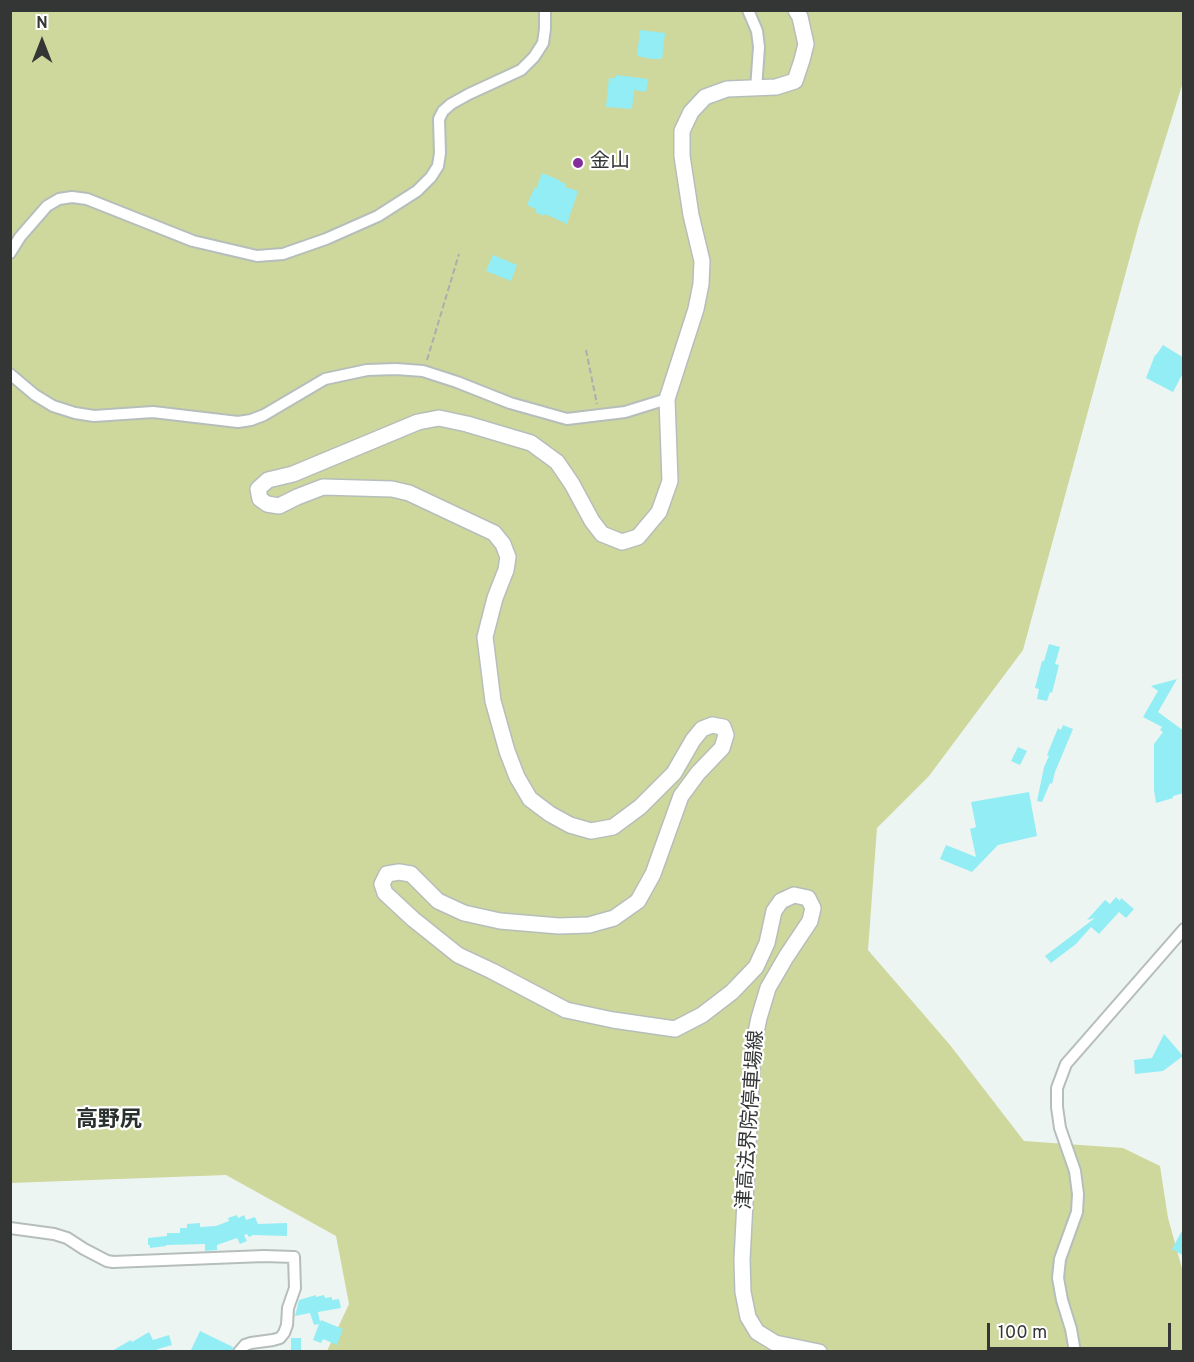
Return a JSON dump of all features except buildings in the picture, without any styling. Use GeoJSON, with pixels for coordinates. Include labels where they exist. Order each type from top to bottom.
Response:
{"type":"FeatureCollection","features":[{"type":"Feature","properties":{"kind":"main road","name":"津高法界院停車場線"},"geometry":{"type":"LineString","coordinates":[[796,10],[800,17],[806,44],[795,81],[776,87],[727,89],[705,97],[691,112],[682,131],[682,156],[702,261],[701,284],[696,309],[667,399],[670,481],[659,512],[638,537],[622,542],[602,534],[557,462],[531,443],[439,418],[418,422],[293,474],[268,480],[258,489],[260,500],[279,506],[324,487],[392,489],[410,493],[494,533],[503,544],[508,557],[485,637],[493,701],[507,751],[530,799],[570,825],[591,831],[613,827],[640,807],[674,773],[702,729],[712,725],[723,728],[726,735],[722,748],[698,773],[681,796],[653,874],[638,901],[614,918],[588,925],[559,926],[500,921],[464,914],[438,901],[411,874],[399,872],[387,874],[382,884],[385,893],[412,919],[458,955],[566,1010],[675,1029],[702,1015],[732,992],[756,967],[767,943],[774,911],[781,901],[794,895],[808,898],[813,908],[810,921],[768,988],[753,1047],[742,1260],[743,1292],[748,1317],[757,1332],[775,1343],[819,1352]]}},
{"type":"Feature","properties":{"kind":"street"},"geometry":{"type":"LineString","coordinates":[[10,253],[20,237],[47,206],[59,199],[72,197],[87,199],[194,241],[257,256],[283,254],[326,240],[378,216],[417,191],[431,177],[438,166],[439,119],[444,111],[469,94],[521,70],[534,57],[543,43],[545,10]]}},
{"type":"Feature","properties":{"kind":"street"},"geometry":{"type":"LineString","coordinates":[[748,10],[757,31],[759,47],[756,89]]}},
{"type":"Feature","properties":{"kind":"street"},"geometry":{"type":"LineString","coordinates":[[10,374],[35,395],[53,406],[75,413],[94,416],[153,412],[238,422],[264,415],[325,379],[367,370],[423,371],[510,403],[567,419],[625,412],[667,399]]}},
{"type":"Feature","properties":{"kind":"street"},"geometry":{"type":"LineString","coordinates":[[1075,1352],[1058,1278],[1060,1259],[1077,1212],[1078,1194],[1075,1171],[1060,1128],[1057,1088],[1066,1064],[1184,929]]}},
{"type":"Feature","properties":{"kind":"street"},"geometry":{"type":"LineString","coordinates":[[10,1228],[67,1238],[84,1250],[113,1262],[264,1256],[294,1257],[295,1288],[288,1308],[284,1333],[280,1338],[245,1345],[239,1352]]}},
{"type":"Feature","properties":{"kind":"path"},"geometry":{"type":"LineString","coordinates":[[423,371],[459,254]]}},
{"type":"Feature","properties":{"kind":"path"},"geometry":{"type":"LineString","coordinates":[[586,350],[600,415]]}},
{"type":"Feature","properties":{"kind":"green space"},"geometry":{"type":"Polygon","coordinates":[[[10,11],[1183,11],[1183,82],[1139,224],[1023,650],[929,776],[877,828],[868,950],[950,1045],[1024,1141],[1123,1148],[1160,1166],[1168,1218],[1183,1272],[1183,1351],[327,1351],[349,1304],[336,1236],[226,1175],[11,1183],[10,11]]]}},
{"type":"Feature","properties":{"kind":"place","name":"金山"},"geometry":{"type":"Point","coordinates":[578,163]}},
{"type":"Feature","properties":{"kind":"district","name":"高野尻"},"geometry":{"type":"Point","coordinates":[109,1122]}}]}
